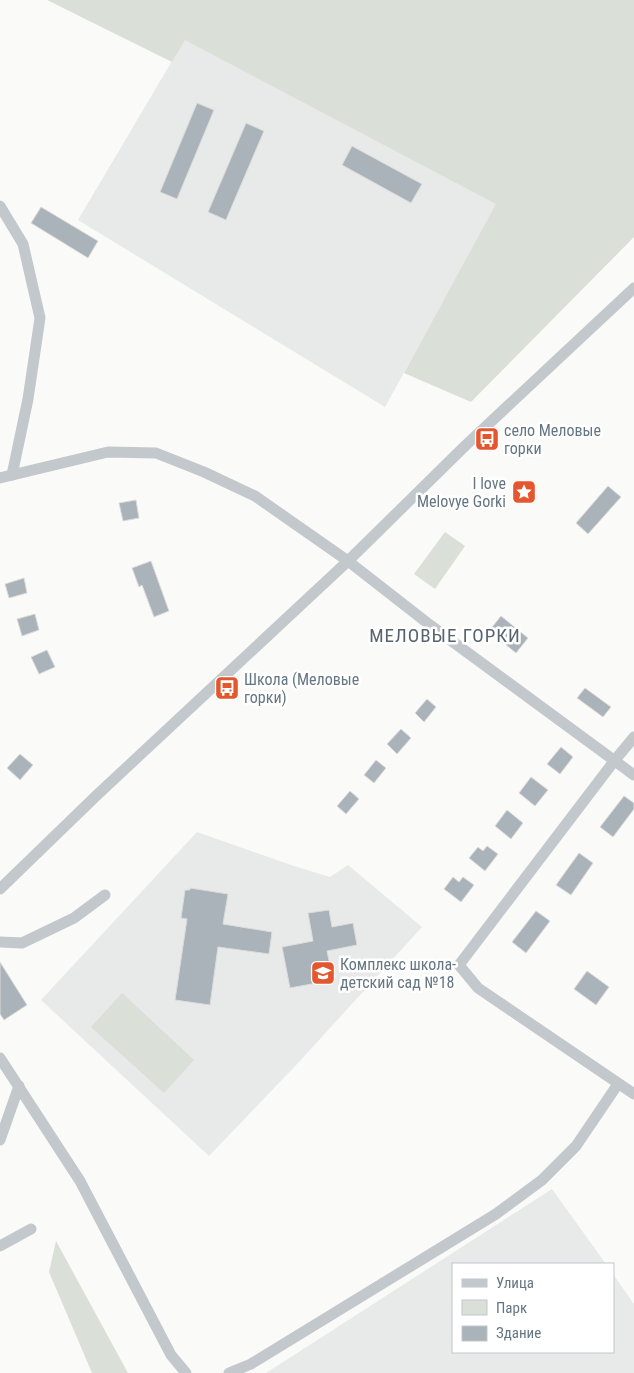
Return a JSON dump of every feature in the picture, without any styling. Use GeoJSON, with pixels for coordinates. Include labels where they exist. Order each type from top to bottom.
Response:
{"type":"FeatureCollection","features":[{"type":"Feature","properties":{"kind":"street"},"geometry":{"type":"LineString","coordinates":[[0,206],[23,244],[40,318],[28,399],[6,476],[108,452],[156,453],[204,472],[256,496],[348,561],[430,625],[634,775]]}},
{"type":"Feature","properties":{"kind":"street"},"geometry":{"type":"LineString","coordinates":[[0,889],[104,788],[348,561],[466,445],[634,288]]}},
{"type":"Feature","properties":{"kind":"street"},"geometry":{"type":"LineString","coordinates":[[634,738],[615,760],[459,965],[478,988],[634,1094]]}},
{"type":"Feature","properties":{"kind":"street"},"geometry":{"type":"LineString","coordinates":[[0,942],[22,942],[74,918],[105,895]]}},
{"type":"Feature","properties":{"kind":"street"},"geometry":{"type":"LineString","coordinates":[[0,1058],[80,1181],[171,1355],[186,1373]]}},
{"type":"Feature","properties":{"kind":"street"},"geometry":{"type":"LineString","coordinates":[[229,1373],[251,1364],[488,1219],[542,1180],[576,1146],[618,1084]]}},
{"type":"Feature","properties":{"kind":"street"},"geometry":{"type":"LineString","coordinates":[[0,1140],[19,1086]]}},
{"type":"Feature","properties":{"kind":"street"},"geometry":{"type":"LineString","coordinates":[[0,1246],[31,1229]]}},
{"type":"Feature","properties":{"kind":"shaded area"},"geometry":{"type":"Polygon","coordinates":[[[185,39],[497,204],[385,407],[78,220],[185,39]]]}},
{"type":"Feature","properties":{"kind":"shaded area"},"geometry":{"type":"Polygon","coordinates":[[[197,832],[330,877],[348,865],[422,927],[299,1062],[209,1156],[41,1000],[197,832]]]}},
{"type":"Feature","properties":{"kind":"shaded area"},"geometry":{"type":"Polygon","coordinates":[[[552,1189],[605,1263],[452,1263],[452,1353],[614,1353],[614,1275],[634,1304],[634,1373],[266,1373],[552,1189]]]}},
{"type":"Feature","properties":{"kind":"green space"},"geometry":{"type":"Polygon","coordinates":[[[47,0],[634,0],[634,237],[471,402],[404,373],[496,204],[185,40],[172,62],[47,0]]]}},
{"type":"Feature","properties":{"kind":"green space"},"geometry":{"type":"Polygon","coordinates":[[[445,532],[465,546],[435,589],[414,574],[445,532]]]}},
{"type":"Feature","properties":{"kind":"green space"},"geometry":{"type":"Polygon","coordinates":[[[122,993],[194,1060],[164,1093],[91,1027],[122,993]]]}},
{"type":"Feature","properties":{"kind":"green space"},"geometry":{"type":"Polygon","coordinates":[[[56,1241],[128,1373],[92,1373],[49,1272],[56,1241]]]}},
{"type":"Feature","properties":{"kind":"building"},"geometry":{"type":"Polygon","coordinates":[[[197,103],[214,110],[177,199],[160,192],[197,103]]]}},
{"type":"Feature","properties":{"kind":"building"},"geometry":{"type":"Polygon","coordinates":[[[246,123],[264,131],[226,220],[208,212],[246,123]]]}},
{"type":"Feature","properties":{"kind":"building"},"geometry":{"type":"Polygon","coordinates":[[[352,146],[422,184],[411,203],[342,165],[352,146]]]}},
{"type":"Feature","properties":{"kind":"building"},"geometry":{"type":"Polygon","coordinates":[[[41,207],[98,241],[88,258],[31,223],[41,207]]]}},
{"type":"Feature","properties":{"kind":"building"},"geometry":{"type":"Polygon","coordinates":[[[608,486],[621,497],[588,534],[576,523],[608,486]]]}},
{"type":"Feature","properties":{"kind":"building"},"geometry":{"type":"Polygon","coordinates":[[[136,500],[139,518],[123,521],[119,503],[136,500]]]}},
{"type":"Feature","properties":{"kind":"building"},"geometry":{"type":"Polygon","coordinates":[[[151,561],[169,611],[154,617],[142,585],[139,587],[132,568],[151,561]]]}},
{"type":"Feature","properties":{"kind":"building"},"geometry":{"type":"Polygon","coordinates":[[[24,578],[27,593],[9,598],[5,584],[24,578]]]}},
{"type":"Feature","properties":{"kind":"building"},"geometry":{"type":"Polygon","coordinates":[[[35,614],[39,630],[22,636],[17,619],[35,614]]]}},
{"type":"Feature","properties":{"kind":"building"},"geometry":{"type":"Polygon","coordinates":[[[501,616],[528,638],[516,653],[489,631],[501,616]]]}},
{"type":"Feature","properties":{"kind":"building"},"geometry":{"type":"Polygon","coordinates":[[[47,650],[55,667],[39,674],[31,657],[47,650]]]}},
{"type":"Feature","properties":{"kind":"building"},"geometry":{"type":"Polygon","coordinates":[[[585,688],[611,707],[603,717],[577,698],[585,688]]]}},
{"type":"Feature","properties":{"kind":"building"},"geometry":{"type":"Polygon","coordinates":[[[427,699],[436,707],[424,722],[415,713],[427,699]]]}},
{"type":"Feature","properties":{"kind":"building"},"geometry":{"type":"Polygon","coordinates":[[[401,729],[411,738],[397,754],[387,744],[401,729]]]}},
{"type":"Feature","properties":{"kind":"building"},"geometry":{"type":"Polygon","coordinates":[[[561,747],[573,757],[560,774],[547,764],[561,747]]]}},
{"type":"Feature","properties":{"kind":"building"},"geometry":{"type":"Polygon","coordinates":[[[20,754],[33,765],[20,780],[7,768],[20,754]]]}},
{"type":"Feature","properties":{"kind":"building"},"geometry":{"type":"Polygon","coordinates":[[[376,760],[386,768],[374,783],[364,775],[376,760]]]}},
{"type":"Feature","properties":{"kind":"building"},"geometry":{"type":"Polygon","coordinates":[[[531,777],[548,790],[535,806],[519,793],[531,777]]]}},
{"type":"Feature","properties":{"kind":"building"},"geometry":{"type":"Polygon","coordinates":[[[350,791],[359,799],[346,814],[337,806],[350,791]]]}},
{"type":"Feature","properties":{"kind":"building"},"geometry":{"type":"Polygon","coordinates":[[[624,796],[634,803],[634,809],[613,837],[600,827],[624,796]]]}},
{"type":"Feature","properties":{"kind":"building"},"geometry":{"type":"Polygon","coordinates":[[[507,810],[523,823],[511,839],[495,826],[507,810]]]}},
{"type":"Feature","properties":{"kind":"building"},"geometry":{"type":"Polygon","coordinates":[[[487,846],[498,854],[485,871],[469,858],[478,847],[483,851],[487,846]]]}},
{"type":"Feature","properties":{"kind":"building"},"geometry":{"type":"Polygon","coordinates":[[[579,853],[593,863],[571,895],[556,885],[579,853]]]}},
{"type":"Feature","properties":{"kind":"building"},"geometry":{"type":"Polygon","coordinates":[[[453,877],[459,882],[463,877],[474,885],[461,902],[444,889],[453,877]]]}},
{"type":"Feature","properties":{"kind":"building"},"geometry":{"type":"Polygon","coordinates":[[[190,888],[228,894],[223,924],[272,932],[269,954],[218,947],[210,1005],[175,1000],[187,919],[181,918],[185,890],[190,890],[190,888]]]}},
{"type":"Feature","properties":{"kind":"building"},"geometry":{"type":"Polygon","coordinates":[[[329,910],[332,927],[353,923],[357,945],[327,951],[333,980],[290,988],[282,947],[313,941],[308,913],[329,910]]]}},
{"type":"Feature","properties":{"kind":"building"},"geometry":{"type":"Polygon","coordinates":[[[536,911],[550,921],[526,953],[512,942],[536,911]]]}},
{"type":"Feature","properties":{"kind":"building"},"geometry":{"type":"Polygon","coordinates":[[[0,962],[27,1005],[4,1020],[0,1014],[0,962]]]}},
{"type":"Feature","properties":{"kind":"building"},"geometry":{"type":"Polygon","coordinates":[[[587,971],[609,987],[596,1005],[574,989],[587,971]]]}},
{"type":"Feature","properties":{"kind":"place","name":"село Меловые горки"},"geometry":{"type":"Point","coordinates":[487,439]}},
{"type":"Feature","properties":{"kind":"place","name":"I love Melovye Gorki"},"geometry":{"type":"Point","coordinates":[524,492]}},
{"type":"Feature","properties":{"kind":"place","name":"Школа (Меловые горки)"},"geometry":{"type":"Point","coordinates":[227,688]}},
{"type":"Feature","properties":{"kind":"place","name":"Комплекс школа- детский сад №18"},"geometry":{"type":"Point","coordinates":[323,973]}},
{"type":"Feature","properties":{"kind":"district","name":"МЕЛОВЫЕ ГОРКИ"},"geometry":{"type":"Point","coordinates":[445,635]}}]}
